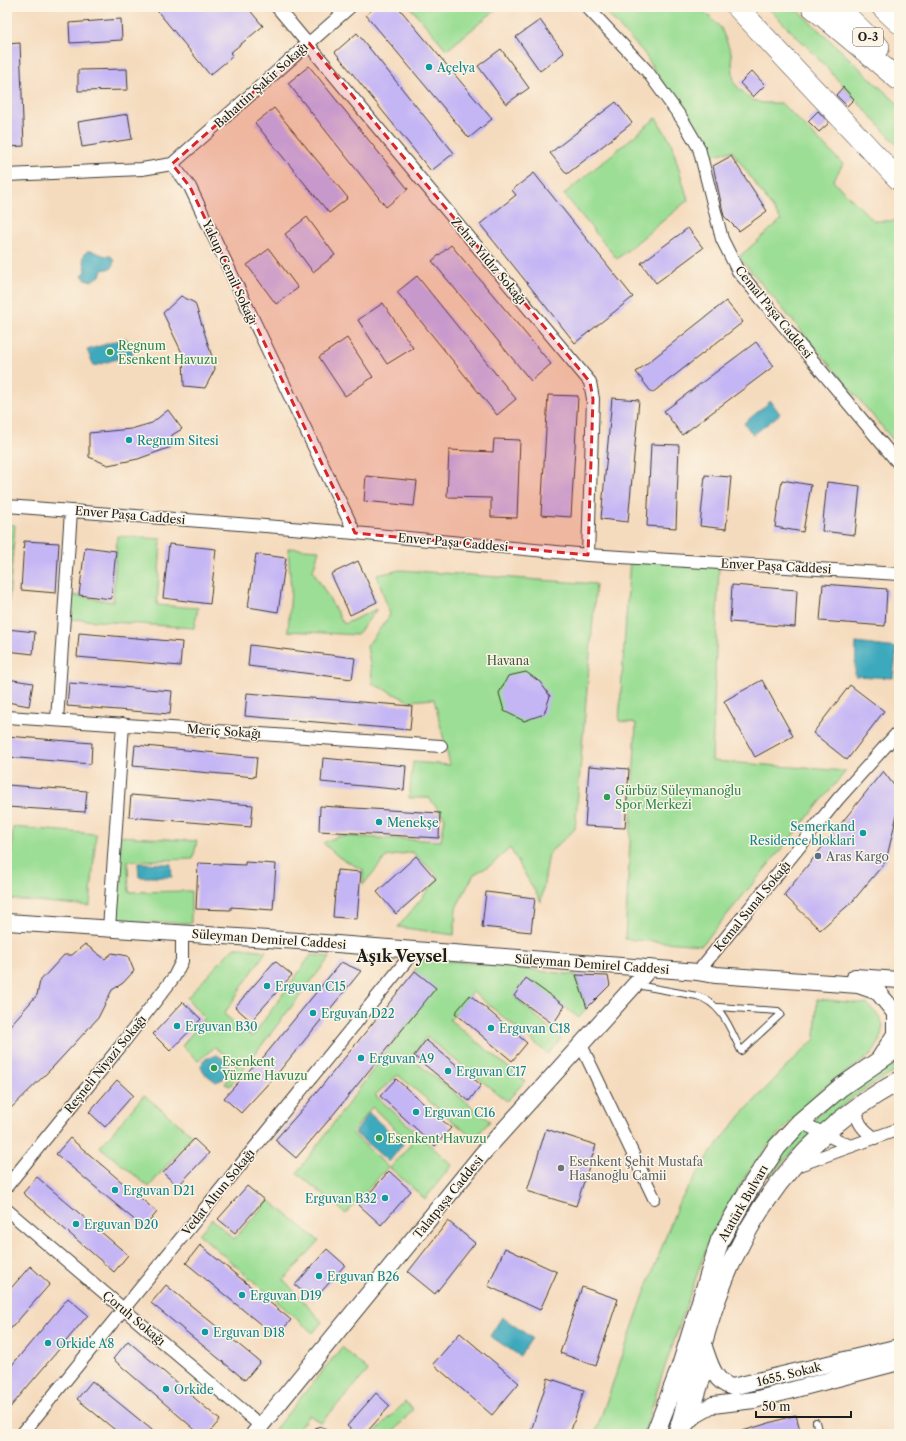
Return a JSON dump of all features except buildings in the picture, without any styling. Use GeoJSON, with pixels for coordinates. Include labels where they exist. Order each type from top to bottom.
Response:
{"type":"FeatureCollection","features":[{"type":"Feature","properties":{"kind":"highway"},"geometry":{"type":"LineString","coordinates":[[737,7],[899,180]]}},
{"type":"Feature","properties":{"kind":"highway"},"geometry":{"type":"LineString","coordinates":[[812,7],[899,80]]}},
{"type":"Feature","properties":{"kind":"highway","name":"O-3"},"geometry":{"type":"LineString","coordinates":[[838,7],[899,67]]}},
{"type":"Feature","properties":{"kind":"highway","name":"O-3"},"geometry":{"type":"LineString","coordinates":[[882,7],[899,23]]}},
{"type":"Feature","properties":{"kind":"main road","name":"Süleyman Demirel Caddesi"},"geometry":{"type":"LineString","coordinates":[[7,922],[415,950],[650,968],[716,975],[858,985],[878,992],[897,1016]]}},
{"type":"Feature","properties":{"kind":"main road","name":"Talatpaşa Caddesi"},"geometry":{"type":"LineString","coordinates":[[257,1430],[483,1153],[650,968]]}},
{"type":"Feature","properties":{"kind":"main road","name":"Süleyman Demirel Caddesi"},"geometry":{"type":"LineString","coordinates":[[698,972],[715,970],[899,980]]}},
{"type":"Feature","properties":{"kind":"main road"},"geometry":{"type":"LineString","coordinates":[[876,1062],[885,1052],[895,1034],[897,1016]]}},
{"type":"Feature","properties":{"kind":"main road","name":"Atatürk Bulvarı"},"geometry":{"type":"LineString","coordinates":[[655,1434],[680,1369],[720,1240],[732,1217],[768,1160],[800,1122],[836,1091],[899,1047]]}},
{"type":"Feature","properties":{"kind":"main road","name":"Atatürk Bulvarı"},"geometry":{"type":"LineString","coordinates":[[677,1434],[694,1394],[703,1344],[716,1300],[740,1246],[766,1201],[787,1170],[824,1133],[859,1105],[899,1081]]}},
{"type":"Feature","properties":{"kind":"main road","name":"1655. Sokak"},"geometry":{"type":"LineString","coordinates":[[703,1344],[713,1370],[724,1384],[737,1386],[899,1347]]}},
{"type":"Feature","properties":{"kind":"main road","name":"1655. Sokak"},"geometry":{"type":"LineString","coordinates":[[713,1405],[754,1400],[899,1362]]}},
{"type":"Feature","properties":{"kind":"main road"},"geometry":{"type":"LineString","coordinates":[[680,1369],[682,1380],[694,1394],[713,1405]]}},
{"type":"Feature","properties":{"kind":"main road"},"geometry":{"type":"LineString","coordinates":[[677,1434],[696,1414],[713,1405]]}},
{"type":"Feature","properties":{"kind":"street","name":"Zehra Yıldız Sokağı"},"geometry":{"type":"LineString","coordinates":[[277,7],[309,43],[590,382],[593,399],[588,555]]}},
{"type":"Feature","properties":{"kind":"street","name":"Bahattin Şakir Sokağı"},"geometry":{"type":"LineString","coordinates":[[172,164],[350,7]]}},
{"type":"Feature","properties":{"kind":"street","name":"Cemal Paşa Caddesi"},"geometry":{"type":"LineString","coordinates":[[587,7],[647,71],[682,119],[699,148],[722,239],[738,270],[899,464]]}},
{"type":"Feature","properties":{"kind":"street"},"geometry":{"type":"LineString","coordinates":[[7,175],[142,169],[172,164]]}},
{"type":"Feature","properties":{"kind":"street","name":"Yakup Cemil Sokağı"},"geometry":{"type":"LineString","coordinates":[[172,164],[190,187],[355,533]]}},
{"type":"Feature","properties":{"kind":"street","name":"Enver Paşa Caddesi"},"geometry":{"type":"LineString","coordinates":[[7,506],[355,533],[588,555],[899,574]]}},
{"type":"Feature","properties":{"kind":"street"},"geometry":{"type":"LineString","coordinates":[[57,720],[71,511]]}},
{"type":"Feature","properties":{"kind":"street","name":"Meriç Sokağı"},"geometry":{"type":"LineString","coordinates":[[7,716],[441,746]]}},
{"type":"Feature","properties":{"kind":"street"},"geometry":{"type":"LineString","coordinates":[[109,929],[123,724]]}},
{"type":"Feature","properties":{"kind":"street","name":"Kemal Sunal Sokağı"},"geometry":{"type":"LineString","coordinates":[[698,972],[838,799],[899,731]]}},
{"type":"Feature","properties":{"kind":"street","name":"Reşneli Niyazi Sokağı"},"geometry":{"type":"LineString","coordinates":[[7,1186],[119,1048],[174,976],[182,961],[182,933]]}},
{"type":"Feature","properties":{"kind":"street","name":"Vedat Altun Sokağı"},"geometry":{"type":"LineString","coordinates":[[22,1434],[415,950]]}},
{"type":"Feature","properties":{"kind":"street"},"geometry":{"type":"LineString","coordinates":[[581,1045],[654,1198]]}},
{"type":"Feature","properties":{"kind":"street"},"geometry":{"type":"LineString","coordinates":[[859,1105],[857,1114],[860,1124],[875,1138]]}},
{"type":"Feature","properties":{"kind":"street"},"geometry":{"type":"LineString","coordinates":[[800,1122],[850,1146]]}},
{"type":"Feature","properties":{"kind":"street"},"geometry":{"type":"LineString","coordinates":[[787,1170],[899,1129]]}},
{"type":"Feature","properties":{"kind":"street","name":"Çoruh Sokağı"},"geometry":{"type":"LineString","coordinates":[[7,1210],[124,1309],[257,1430]]}},
{"type":"Feature","properties":{"kind":"street"},"geometry":{"type":"LineString","coordinates":[[696,1414],[694,1409],[694,1394],[706,1376],[713,1370]]}},
{"type":"Feature","properties":{"kind":"lane"},"geometry":{"type":"LineString","coordinates":[[636,985],[697,996],[718,1007],[778,1011],[781,1014],[741,1051],[718,1007]]}},
{"type":"Feature","properties":{"kind":"lane"},"geometry":{"type":"LineString","coordinates":[[816,1422],[819,1434]]}},
{"type":"Feature","properties":{"kind":"highlighted area"},"geometry":{"type":"Polygon","coordinates":[[[309,43],[590,382],[593,399],[588,555],[355,533],[190,187],[172,164],[309,43]]]}},
{"type":"Feature","properties":{"kind":"green space"},"geometry":{"type":"Polygon","coordinates":[[[410,7],[499,7],[447,50],[410,7]]]}},
{"type":"Feature","properties":{"kind":"green space"},"geometry":{"type":"Polygon","coordinates":[[[601,7],[700,7],[721,28],[731,52],[734,83],[750,99],[762,103],[781,103],[843,164],[833,181],[874,221],[897,221],[899,223],[899,447],[739,257],[781,220],[732,151],[709,156],[644,53],[601,7]]]}},
{"type":"Feature","properties":{"kind":"green space"},"geometry":{"type":"Polygon","coordinates":[[[767,7],[794,7],[899,105],[899,147],[815,55],[767,7]]]}},
{"type":"Feature","properties":{"kind":"green space"},"geometry":{"type":"Polygon","coordinates":[[[656,118],[671,142],[688,200],[617,259],[564,194],[656,118]]]}},
{"type":"Feature","properties":{"kind":"green space"},"geometry":{"type":"Polygon","coordinates":[[[7,524],[15,525],[8,613],[7,613],[7,524]]]}},
{"type":"Feature","properties":{"kind":"green space"},"geometry":{"type":"Polygon","coordinates":[[[117,536],[161,539],[157,605],[198,608],[194,628],[71,619],[72,595],[113,602],[117,536]]]}},
{"type":"Feature","properties":{"kind":"green space"},"geometry":{"type":"Polygon","coordinates":[[[288,548],[319,550],[313,571],[344,624],[377,609],[357,635],[288,631],[291,590],[288,548]]]}},
{"type":"Feature","properties":{"kind":"green space"},"geometry":{"type":"Polygon","coordinates":[[[630,558],[719,564],[712,761],[846,771],[702,945],[625,939],[636,723],[619,721],[630,558]]]}},
{"type":"Feature","properties":{"kind":"green space","name":"Havana"},"geometry":{"type":"Polygon","coordinates":[[[400,570],[596,584],[575,829],[549,853],[541,902],[510,848],[491,865],[474,874],[456,908],[454,935],[398,927],[439,877],[412,852],[386,857],[363,885],[363,870],[340,858],[323,843],[339,836],[441,841],[445,818],[429,798],[409,798],[413,762],[450,765],[434,699],[409,701],[373,684],[367,646],[390,615],[377,575],[400,570]]]}},
{"type":"Feature","properties":{"kind":"green space"},"geometry":{"type":"Polygon","coordinates":[[[13,827],[96,834],[90,906],[8,899],[13,827]]]}},
{"type":"Feature","properties":{"kind":"green space"},"geometry":{"type":"Polygon","coordinates":[[[119,836],[197,841],[193,859],[128,861],[129,892],[191,891],[191,923],[113,922],[119,836]]]}},
{"type":"Feature","properties":{"kind":"green space"},"geometry":{"type":"Polygon","coordinates":[[[234,947],[266,951],[224,1014],[252,1037],[311,955],[330,957],[230,1086],[225,1084],[237,1065],[215,1047],[198,1061],[182,1046],[204,1018],[187,998],[234,947]]]}},
{"type":"Feature","properties":{"kind":"green space"},"geometry":{"type":"Polygon","coordinates":[[[424,958],[576,975],[587,1008],[579,1018],[527,979],[514,996],[561,1039],[548,1054],[473,992],[450,1020],[525,1081],[507,1101],[426,1037],[411,1058],[490,1121],[474,1139],[398,1075],[375,1095],[452,1165],[425,1199],[390,1168],[411,1144],[372,1107],[352,1133],[388,1167],[346,1214],[297,1173],[408,1022],[415,971],[413,972],[424,958]]]}},
{"type":"Feature","properties":{"kind":"green space"},"geometry":{"type":"Polygon","coordinates":[[[817,999],[867,1004],[876,1013],[883,1024],[880,1041],[871,1055],[820,1091],[769,1145],[748,1172],[708,1243],[660,1381],[644,1434],[595,1434],[642,1300],[678,1204],[710,1154],[741,1115],[815,1039],[817,999]]]}},
{"type":"Feature","properties":{"kind":"green space"},"geometry":{"type":"Polygon","coordinates":[[[899,1062],[899,1070],[845,1103],[816,1129],[772,1174],[766,1176],[773,1161],[824,1109],[872,1075],[899,1062]]]}},
{"type":"Feature","properties":{"kind":"green space"},"geometry":{"type":"Polygon","coordinates":[[[144,1095],[192,1135],[149,1187],[100,1147],[144,1095]]]}},
{"type":"Feature","properties":{"kind":"green space"},"geometry":{"type":"Polygon","coordinates":[[[269,1200],[319,1241],[284,1280],[322,1322],[313,1333],[199,1234],[212,1219],[234,1239],[269,1200]]]}},
{"type":"Feature","properties":{"kind":"green space"},"geometry":{"type":"Polygon","coordinates":[[[342,1347],[368,1371],[321,1423],[309,1415],[297,1431],[299,1434],[271,1434],[342,1347]]]}},
{"type":"Feature","properties":{"kind":"green space"},"geometry":{"type":"Polygon","coordinates":[[[405,1402],[413,1409],[392,1434],[373,1434],[405,1402]]]}},
{"type":"Feature","properties":{"kind":"water"},"geometry":{"type":"Polygon","coordinates":[[[87,251],[105,256],[111,256],[114,261],[112,268],[102,270],[100,276],[91,281],[85,279],[82,275],[86,271],[83,257],[87,251]]]}},
{"type":"Feature","properties":{"kind":"water","name":"Regnum Esenkent Havuzu"},"geometry":{"type":"Polygon","coordinates":[[[126,338],[133,354],[94,366],[87,350],[126,338]]]}},
{"type":"Feature","properties":{"kind":"water"},"geometry":{"type":"Polygon","coordinates":[[[771,401],[780,414],[753,435],[744,423],[771,401]]]}},
{"type":"Feature","properties":{"kind":"water"},"geometry":{"type":"Polygon","coordinates":[[[856,643],[897,648],[893,678],[855,676],[856,643]]]}},
{"type":"Feature","properties":{"kind":"water"},"geometry":{"type":"Polygon","coordinates":[[[138,863],[171,864],[172,877],[139,877],[138,863]]]}},
{"type":"Feature","properties":{"kind":"water","name":"Esenkent Yüzme Havuzu"},"geometry":{"type":"Polygon","coordinates":[[[217,1055],[228,1062],[228,1072],[223,1079],[216,1082],[203,1072],[201,1066],[205,1059],[217,1055]]]}},
{"type":"Feature","properties":{"kind":"water","name":"Esenkent Havuzu"},"geometry":{"type":"Polygon","coordinates":[[[369,1113],[403,1144],[389,1162],[355,1133],[369,1113]]]}},
{"type":"Feature","properties":{"kind":"water"},"geometry":{"type":"Polygon","coordinates":[[[502,1317],[532,1338],[520,1356],[490,1336],[502,1317]]]}},
{"type":"Feature","properties":{"kind":"place","name":"Açelya"},"geometry":{"type":"Point","coordinates":[429,67]}},
{"type":"Feature","properties":{"kind":"place","name":"Regnum Esenkent Havuzu"},"geometry":{"type":"Point","coordinates":[110,352]}},
{"type":"Feature","properties":{"kind":"place","name":"Regnum Sitesi"},"geometry":{"type":"Point","coordinates":[129,440]}},
{"type":"Feature","properties":{"kind":"place","name":"Gürbüz Süleymanoğlu Spor Merkezi"},"geometry":{"type":"Point","coordinates":[607,797]}},
{"type":"Feature","properties":{"kind":"place","name":"Menekşe"},"geometry":{"type":"Point","coordinates":[379,822]}},
{"type":"Feature","properties":{"kind":"place","name":"Semerkand Residence bloklari"},"geometry":{"type":"Point","coordinates":[863,833]}},
{"type":"Feature","properties":{"kind":"place","name":"Aras Kargo"},"geometry":{"type":"Point","coordinates":[818,856]}},
{"type":"Feature","properties":{"kind":"place","name":"Erguvan C15"},"geometry":{"type":"Point","coordinates":[267,986]}},
{"type":"Feature","properties":{"kind":"place","name":"Erguvan D22"},"geometry":{"type":"Point","coordinates":[313,1013]}},
{"type":"Feature","properties":{"kind":"place","name":"Erguvan B30"},"geometry":{"type":"Point","coordinates":[177,1026]}},
{"type":"Feature","properties":{"kind":"place","name":"Erguvan C18"},"geometry":{"type":"Point","coordinates":[491,1028]}},
{"type":"Feature","properties":{"kind":"place","name":"Erguvan A9"},"geometry":{"type":"Point","coordinates":[361,1058]}},
{"type":"Feature","properties":{"kind":"place","name":"Esenkent Yüzme Havuzu"},"geometry":{"type":"Point","coordinates":[214,1068]}},
{"type":"Feature","properties":{"kind":"place","name":"Erguvan C17"},"geometry":{"type":"Point","coordinates":[448,1071]}},
{"type":"Feature","properties":{"kind":"place","name":"Erguvan C16"},"geometry":{"type":"Point","coordinates":[416,1112]}},
{"type":"Feature","properties":{"kind":"place","name":"Esenkent Havuzu"},"geometry":{"type":"Point","coordinates":[379,1138]}},
{"type":"Feature","properties":{"kind":"place","name":"Esenkent Şehit Mustafa Hasanoğlu Camii"},"geometry":{"type":"Point","coordinates":[561,1168]}},
{"type":"Feature","properties":{"kind":"place","name":"Erguvan D21"},"geometry":{"type":"Point","coordinates":[115,1190]}},
{"type":"Feature","properties":{"kind":"place","name":"Erguvan B32"},"geometry":{"type":"Point","coordinates":[385,1198]}},
{"type":"Feature","properties":{"kind":"place","name":"Erguvan D20"},"geometry":{"type":"Point","coordinates":[76,1224]}},
{"type":"Feature","properties":{"kind":"place","name":"Erguvan B26"},"geometry":{"type":"Point","coordinates":[319,1276]}},
{"type":"Feature","properties":{"kind":"place","name":"Erguvan D19"},"geometry":{"type":"Point","coordinates":[242,1295]}},
{"type":"Feature","properties":{"kind":"place","name":"Erguvan D18"},"geometry":{"type":"Point","coordinates":[205,1332]}},
{"type":"Feature","properties":{"kind":"place","name":"Orkide A8"},"geometry":{"type":"Point","coordinates":[48,1343]}},
{"type":"Feature","properties":{"kind":"place","name":"Orkide"},"geometry":{"type":"Point","coordinates":[166,1389]}},
{"type":"Feature","properties":{"kind":"district","name":"Aşık Veysel"},"geometry":{"type":"Point","coordinates":[402,956]}}]}
